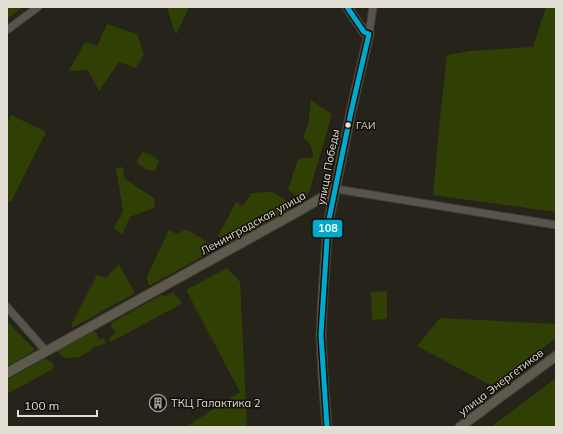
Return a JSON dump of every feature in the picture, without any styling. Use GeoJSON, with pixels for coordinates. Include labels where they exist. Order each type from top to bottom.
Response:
{"type":"FeatureCollection","features":[{"type":"Feature","properties":{"kind":"main road"},"geometry":{"type":"LineString","coordinates":[[347,7],[364,32],[369,34]]}},
{"type":"Feature","properties":{"kind":"main road","name":"улица Победы"},"geometry":{"type":"LineString","coordinates":[[327,427],[321,335],[328,224],[369,34]]}},
{"type":"Feature","properties":{"kind":"main road","name":"Ленинградская улица"},"geometry":{"type":"LineString","coordinates":[[7,373],[336,189]]}},
{"type":"Feature","properties":{"kind":"main road","name":"улица Энергетиков"},"geometry":{"type":"LineString","coordinates":[[460,427],[556,356]]}},
{"type":"Feature","properties":{"kind":"street"},"geometry":{"type":"LineString","coordinates":[[7,30],[38,7]]}},
{"type":"Feature","properties":{"kind":"street"},"geometry":{"type":"LineString","coordinates":[[369,34],[373,7]]}},
{"type":"Feature","properties":{"kind":"street"},"geometry":{"type":"LineString","coordinates":[[336,189],[556,225]]}},
{"type":"Feature","properties":{"kind":"street"},"geometry":{"type":"LineString","coordinates":[[7,307],[46,351]]}},
{"type":"Feature","properties":{"kind":"green space"},"geometry":{"type":"Polygon","coordinates":[[[9,7],[23,7],[7,19],[7,9],[9,7]]]}},
{"type":"Feature","properties":{"kind":"green space"},"geometry":{"type":"Polygon","coordinates":[[[168,7],[189,7],[176,35],[168,11],[168,7]]]}},
{"type":"Feature","properties":{"kind":"green space"},"geometry":{"type":"Polygon","coordinates":[[[546,7],[556,7],[556,212],[433,195],[447,55],[470,51],[533,47],[546,7]]]}},
{"type":"Feature","properties":{"kind":"green space"},"geometry":{"type":"Polygon","coordinates":[[[107,24],[137,34],[144,54],[136,68],[119,62],[99,91],[88,70],[69,71],[85,42],[97,46],[107,24]]]}},
{"type":"Feature","properties":{"kind":"green space"},"geometry":{"type":"Polygon","coordinates":[[[311,100],[332,114],[309,193],[300,199],[288,190],[298,159],[313,157],[311,145],[303,137],[308,125],[311,100]]]}},
{"type":"Feature","properties":{"kind":"green space"},"geometry":{"type":"Polygon","coordinates":[[[11,115],[46,132],[11,202],[7,200],[7,124],[11,115]]]}},
{"type":"Feature","properties":{"kind":"green space"},"geometry":{"type":"Polygon","coordinates":[[[143,152],[156,158],[159,162],[155,171],[141,166],[137,162],[138,158],[143,152]]]}},
{"type":"Feature","properties":{"kind":"green space"},"geometry":{"type":"Polygon","coordinates":[[[123,167],[124,178],[155,199],[154,208],[130,217],[122,235],[114,228],[123,211],[116,168],[123,167]]]}},
{"type":"Feature","properties":{"kind":"green space"},"geometry":{"type":"Polygon","coordinates":[[[272,192],[291,203],[291,209],[228,244],[218,236],[236,202],[243,206],[251,193],[272,192]]]}},
{"type":"Feature","properties":{"kind":"green space"},"geometry":{"type":"Polygon","coordinates":[[[186,229],[210,244],[209,253],[149,286],[147,279],[148,274],[169,230],[177,234],[186,229]]]}},
{"type":"Feature","properties":{"kind":"green space"},"geometry":{"type":"Polygon","coordinates":[[[119,264],[135,293],[72,328],[72,322],[97,275],[106,278],[119,264]]]}},
{"type":"Feature","properties":{"kind":"green space"},"geometry":{"type":"Polygon","coordinates":[[[227,268],[240,282],[247,427],[186,427],[240,392],[186,290],[227,268]]]}},
{"type":"Feature","properties":{"kind":"green space"},"geometry":{"type":"Polygon","coordinates":[[[387,291],[387,319],[372,320],[371,292],[387,291]]]}},
{"type":"Feature","properties":{"kind":"green space"},"geometry":{"type":"Polygon","coordinates":[[[173,292],[181,301],[181,304],[111,342],[109,338],[116,332],[111,327],[111,323],[161,295],[165,296],[173,292]]]}},
{"type":"Feature","properties":{"kind":"green space"},"geometry":{"type":"Polygon","coordinates":[[[440,318],[556,324],[556,338],[492,386],[417,346],[440,318]]]}},
{"type":"Feature","properties":{"kind":"green space"},"geometry":{"type":"Polygon","coordinates":[[[7,321],[35,350],[7,367],[7,321]]]}},
{"type":"Feature","properties":{"kind":"green space"},"geometry":{"type":"Polygon","coordinates":[[[90,332],[96,332],[99,340],[103,338],[106,343],[99,346],[94,346],[90,351],[79,357],[64,358],[57,351],[90,332]]]}},
{"type":"Feature","properties":{"kind":"green space"},"geometry":{"type":"Polygon","coordinates":[[[44,359],[52,363],[54,367],[53,369],[7,394],[7,380],[44,359]]]}},
{"type":"Feature","properties":{"kind":"green space"},"geometry":{"type":"Polygon","coordinates":[[[556,378],[556,427],[491,427],[556,378]]]}},
{"type":"Feature","properties":{"kind":"transit line","name":"108"},"geometry":{"type":"LineString","coordinates":[[347,7],[364,32],[369,34]]}},
{"type":"Feature","properties":{"kind":"transit line","name":"108"},"geometry":{"type":"LineString","coordinates":[[327,427],[321,335],[328,224],[369,34]]}},
{"type":"Feature","properties":{"kind":"place","name":"ГАИ"},"geometry":{"type":"Point","coordinates":[348,125]}},
{"type":"Feature","properties":{"kind":"place","name":"ТКЦ Галактика 2"},"geometry":{"type":"Point","coordinates":[158,403]}}]}
